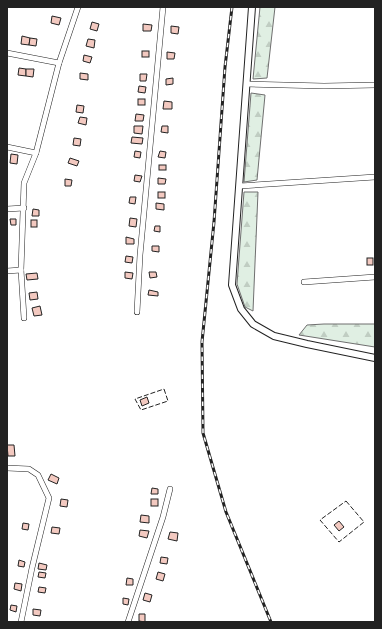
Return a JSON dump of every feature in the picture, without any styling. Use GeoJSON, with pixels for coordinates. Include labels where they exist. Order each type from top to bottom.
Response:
{"type":"FeatureCollection","features":[{"type":"Feature","properties":{"kind":"street"},"geometry":{"type":"LineString","coordinates":[[24,318],[21,270],[24,183],[36,153],[59,62],[78,7]]}},
{"type":"Feature","properties":{"kind":"street"},"geometry":{"type":"LineString","coordinates":[[137,312],[140,255],[163,7]]}},
{"type":"Feature","properties":{"kind":"street"},"geometry":{"type":"LineString","coordinates":[[252,7],[232,286],[241,309],[253,324],[274,336],[375,358]]}},
{"type":"Feature","properties":{"kind":"street"},"geometry":{"type":"LineString","coordinates":[[7,54],[59,62]]}},
{"type":"Feature","properties":{"kind":"street"},"geometry":{"type":"LineString","coordinates":[[247,84],[324,86],[375,85]]}},
{"type":"Feature","properties":{"kind":"street"},"geometry":{"type":"LineString","coordinates":[[7,147],[36,153]]}},
{"type":"Feature","properties":{"kind":"street"},"geometry":{"type":"LineString","coordinates":[[240,186],[375,177]]}},
{"type":"Feature","properties":{"kind":"street"},"geometry":{"type":"LineString","coordinates":[[7,209],[24,208]]}},
{"type":"Feature","properties":{"kind":"street"},"geometry":{"type":"LineString","coordinates":[[7,271],[21,270]]}},
{"type":"Feature","properties":{"kind":"street"},"geometry":{"type":"LineString","coordinates":[[304,282],[375,276]]}},
{"type":"Feature","properties":{"kind":"street"},"geometry":{"type":"LineString","coordinates":[[7,468],[29,469],[38,475],[50,498],[32,568],[22,622]]}},
{"type":"Feature","properties":{"kind":"street"},"geometry":{"type":"LineString","coordinates":[[128,622],[164,516],[170,489]]}},
{"type":"Feature","properties":{"kind":"green space"},"geometry":{"type":"Polygon","coordinates":[[[260,7],[275,7],[267,78],[253,79],[260,7]]]}},
{"type":"Feature","properties":{"kind":"green space"},"geometry":{"type":"Polygon","coordinates":[[[251,93],[265,95],[257,180],[244,182],[251,93]]]}},
{"type":"Feature","properties":{"kind":"green space"},"geometry":{"type":"Polygon","coordinates":[[[244,192],[258,192],[253,311],[245,307],[237,284],[244,192]]]}},
{"type":"Feature","properties":{"kind":"green space"},"geometry":{"type":"Polygon","coordinates":[[[375,324],[375,347],[299,335],[307,325],[375,324]]]}},
{"type":"Feature","properties":{"kind":"building"},"geometry":{"type":"Polygon","coordinates":[[[52,16],[61,18],[59,25],[51,23],[52,16]]]}},
{"type":"Feature","properties":{"kind":"building"},"geometry":{"type":"Polygon","coordinates":[[[92,22],[99,24],[97,31],[90,29],[92,22]]]}},
{"type":"Feature","properties":{"kind":"building"},"geometry":{"type":"Polygon","coordinates":[[[143,24],[152,25],[151,31],[143,31],[143,24]]]}},
{"type":"Feature","properties":{"kind":"building"},"geometry":{"type":"Polygon","coordinates":[[[171,26],[179,27],[178,34],[171,33],[171,26]]]}},
{"type":"Feature","properties":{"kind":"building"},"geometry":{"type":"Polygon","coordinates":[[[22,36],[30,38],[29,45],[21,44],[22,36]]]}},
{"type":"Feature","properties":{"kind":"building"},"geometry":{"type":"Polygon","coordinates":[[[30,38],[37,39],[36,46],[29,45],[30,38]]]}},
{"type":"Feature","properties":{"kind":"building"},"geometry":{"type":"Polygon","coordinates":[[[88,39],[95,40],[94,48],[86,46],[88,39]]]}},
{"type":"Feature","properties":{"kind":"building"},"geometry":{"type":"Polygon","coordinates":[[[142,51],[149,51],[149,57],[142,57],[142,51]]]}},
{"type":"Feature","properties":{"kind":"building"},"geometry":{"type":"Polygon","coordinates":[[[167,52],[175,53],[174,59],[167,59],[167,52]]]}},
{"type":"Feature","properties":{"kind":"building"},"geometry":{"type":"Polygon","coordinates":[[[84,55],[92,57],[90,63],[83,61],[84,55]]]}},
{"type":"Feature","properties":{"kind":"building"},"geometry":{"type":"Polygon","coordinates":[[[19,68],[26,69],[26,76],[18,75],[19,68]]]}},
{"type":"Feature","properties":{"kind":"building"},"geometry":{"type":"Polygon","coordinates":[[[26,69],[34,69],[33,77],[26,76],[26,69]]]}},
{"type":"Feature","properties":{"kind":"building"},"geometry":{"type":"Polygon","coordinates":[[[80,73],[88,74],[88,80],[80,79],[80,73]]]}},
{"type":"Feature","properties":{"kind":"building"},"geometry":{"type":"Polygon","coordinates":[[[140,74],[147,74],[146,81],[140,81],[140,74]]]}},
{"type":"Feature","properties":{"kind":"building"},"geometry":{"type":"Polygon","coordinates":[[[173,78],[173,84],[166,85],[166,79],[173,78]]]}},
{"type":"Feature","properties":{"kind":"building"},"geometry":{"type":"Polygon","coordinates":[[[139,86],[146,87],[145,93],[138,92],[139,86]]]}},
{"type":"Feature","properties":{"kind":"building"},"geometry":{"type":"Polygon","coordinates":[[[138,99],[145,99],[145,105],[138,105],[138,99]]]}},
{"type":"Feature","properties":{"kind":"building"},"geometry":{"type":"Polygon","coordinates":[[[164,101],[172,102],[172,109],[163,109],[164,101]]]}},
{"type":"Feature","properties":{"kind":"building"},"geometry":{"type":"Polygon","coordinates":[[[77,105],[84,106],[83,113],[76,112],[77,105]]]}},
{"type":"Feature","properties":{"kind":"building"},"geometry":{"type":"Polygon","coordinates":[[[136,114],[144,115],[143,121],[135,121],[136,114]]]}},
{"type":"Feature","properties":{"kind":"building"},"geometry":{"type":"Polygon","coordinates":[[[80,117],[87,118],[86,125],[78,123],[80,117]]]}},
{"type":"Feature","properties":{"kind":"building"},"geometry":{"type":"Polygon","coordinates":[[[134,126],[143,126],[142,134],[134,133],[134,126]]]}},
{"type":"Feature","properties":{"kind":"building"},"geometry":{"type":"Polygon","coordinates":[[[162,126],[168,126],[168,133],[161,132],[162,126]]]}},
{"type":"Feature","properties":{"kind":"building"},"geometry":{"type":"Polygon","coordinates":[[[132,137],[143,138],[142,144],[131,143],[132,137]]]}},
{"type":"Feature","properties":{"kind":"building"},"geometry":{"type":"Polygon","coordinates":[[[74,138],[81,139],[80,146],[73,145],[74,138]]]}},
{"type":"Feature","properties":{"kind":"building"},"geometry":{"type":"Polygon","coordinates":[[[135,151],[141,152],[140,158],[134,157],[135,151]]]}},
{"type":"Feature","properties":{"kind":"building"},"geometry":{"type":"Polygon","coordinates":[[[160,151],[166,152],[165,158],[158,157],[160,151]]]}},
{"type":"Feature","properties":{"kind":"building"},"geometry":{"type":"Polygon","coordinates":[[[11,154],[18,155],[17,164],[10,163],[11,154]]]}},
{"type":"Feature","properties":{"kind":"building"},"geometry":{"type":"Polygon","coordinates":[[[70,158],[79,161],[77,166],[68,163],[70,158]]]}},
{"type":"Feature","properties":{"kind":"building"},"geometry":{"type":"Polygon","coordinates":[[[159,165],[166,165],[166,170],[159,170],[159,165]]]}},
{"type":"Feature","properties":{"kind":"building"},"geometry":{"type":"Polygon","coordinates":[[[135,175],[142,176],[140,182],[134,181],[135,175]]]}},
{"type":"Feature","properties":{"kind":"building"},"geometry":{"type":"Polygon","coordinates":[[[158,178],[166,179],[165,184],[158,184],[158,178]]]}},
{"type":"Feature","properties":{"kind":"building"},"geometry":{"type":"Polygon","coordinates":[[[65,179],[72,180],[71,186],[65,186],[65,179]]]}},
{"type":"Feature","properties":{"kind":"building"},"geometry":{"type":"Polygon","coordinates":[[[158,192],[165,192],[165,198],[158,198],[158,192]]]}},
{"type":"Feature","properties":{"kind":"building"},"geometry":{"type":"Polygon","coordinates":[[[130,197],[136,197],[135,204],[129,203],[130,197]]]}},
{"type":"Feature","properties":{"kind":"building"},"geometry":{"type":"Polygon","coordinates":[[[156,203],[164,204],[164,210],[156,209],[156,203]]]}},
{"type":"Feature","properties":{"kind":"building"},"geometry":{"type":"Polygon","coordinates":[[[33,209],[39,210],[39,216],[32,216],[33,209]]]}},
{"type":"Feature","properties":{"kind":"building"},"geometry":{"type":"Polygon","coordinates":[[[130,218],[137,219],[136,227],[129,226],[130,218]]]}},
{"type":"Feature","properties":{"kind":"building"},"geometry":{"type":"Polygon","coordinates":[[[10,219],[16,219],[16,225],[11,225],[10,219]]]}},
{"type":"Feature","properties":{"kind":"building"},"geometry":{"type":"Polygon","coordinates":[[[31,220],[37,220],[37,227],[31,227],[31,220]]]}},
{"type":"Feature","properties":{"kind":"building"},"geometry":{"type":"Polygon","coordinates":[[[155,226],[160,226],[160,232],[154,231],[155,226]]]}},
{"type":"Feature","properties":{"kind":"building"},"geometry":{"type":"Polygon","coordinates":[[[126,237],[134,239],[134,244],[126,244],[126,237]]]}},
{"type":"Feature","properties":{"kind":"building"},"geometry":{"type":"Polygon","coordinates":[[[152,246],[159,246],[159,252],[152,251],[152,246]]]}},
{"type":"Feature","properties":{"kind":"building"},"geometry":{"type":"Polygon","coordinates":[[[126,256],[133,257],[132,263],[125,262],[126,256]]]}},
{"type":"Feature","properties":{"kind":"building"},"geometry":{"type":"Polygon","coordinates":[[[367,258],[373,258],[373,265],[367,265],[367,258]]]}},
{"type":"Feature","properties":{"kind":"building"},"geometry":{"type":"Polygon","coordinates":[[[125,272],[133,273],[132,279],[125,278],[125,272]]]}},
{"type":"Feature","properties":{"kind":"building"},"geometry":{"type":"Polygon","coordinates":[[[149,272],[156,272],[157,277],[150,278],[149,272]]]}},
{"type":"Feature","properties":{"kind":"building"},"geometry":{"type":"Polygon","coordinates":[[[37,273],[38,279],[27,280],[26,274],[37,273]]]}},
{"type":"Feature","properties":{"kind":"building"},"geometry":{"type":"Polygon","coordinates":[[[149,290],[158,292],[158,296],[148,295],[149,290]]]}},
{"type":"Feature","properties":{"kind":"building"},"geometry":{"type":"Polygon","coordinates":[[[37,292],[38,299],[30,300],[29,293],[37,292]]]}},
{"type":"Feature","properties":{"kind":"building"},"geometry":{"type":"Polygon","coordinates":[[[40,306],[42,315],[34,316],[32,308],[40,306]]]}},
{"type":"Feature","properties":{"kind":"building"},"geometry":{"type":"Polygon","coordinates":[[[147,397],[149,403],[142,406],[140,400],[147,397]]]}},
{"type":"Feature","properties":{"kind":"building"},"geometry":{"type":"Polygon","coordinates":[[[7,445],[14,445],[15,456],[8,456],[7,445]]]}},
{"type":"Feature","properties":{"kind":"building"},"geometry":{"type":"Polygon","coordinates":[[[51,474],[59,478],[57,484],[48,480],[51,474]]]}},
{"type":"Feature","properties":{"kind":"building"},"geometry":{"type":"Polygon","coordinates":[[[152,488],[158,489],[158,494],[151,494],[152,488]]]}},
{"type":"Feature","properties":{"kind":"building"},"geometry":{"type":"Polygon","coordinates":[[[61,499],[68,500],[67,507],[60,506],[61,499]]]}},
{"type":"Feature","properties":{"kind":"building"},"geometry":{"type":"Polygon","coordinates":[[[151,499],[158,499],[158,506],[151,506],[151,499]]]}},
{"type":"Feature","properties":{"kind":"building"},"geometry":{"type":"Polygon","coordinates":[[[141,515],[149,516],[149,523],[140,522],[141,515]]]}},
{"type":"Feature","properties":{"kind":"building"},"geometry":{"type":"Polygon","coordinates":[[[339,521],[344,527],[339,531],[334,525],[339,521]]]}},
{"type":"Feature","properties":{"kind":"building"},"geometry":{"type":"Polygon","coordinates":[[[23,523],[29,524],[28,530],[22,529],[23,523]]]}},
{"type":"Feature","properties":{"kind":"building"},"geometry":{"type":"Polygon","coordinates":[[[52,527],[60,528],[59,534],[51,533],[52,527]]]}},
{"type":"Feature","properties":{"kind":"building"},"geometry":{"type":"Polygon","coordinates":[[[140,530],[149,531],[147,538],[139,536],[140,530]]]}},
{"type":"Feature","properties":{"kind":"building"},"geometry":{"type":"Polygon","coordinates":[[[170,532],[178,533],[177,541],[168,539],[170,532]]]}},
{"type":"Feature","properties":{"kind":"building"},"geometry":{"type":"Polygon","coordinates":[[[161,557],[168,558],[167,564],[160,563],[161,557]]]}},
{"type":"Feature","properties":{"kind":"building"},"geometry":{"type":"Polygon","coordinates":[[[19,560],[25,562],[24,567],[18,566],[19,560]]]}},
{"type":"Feature","properties":{"kind":"building"},"geometry":{"type":"Polygon","coordinates":[[[39,563],[47,565],[46,570],[38,569],[39,563]]]}},
{"type":"Feature","properties":{"kind":"building"},"geometry":{"type":"Polygon","coordinates":[[[39,572],[46,573],[45,578],[38,577],[39,572]]]}},
{"type":"Feature","properties":{"kind":"building"},"geometry":{"type":"Polygon","coordinates":[[[158,572],[165,574],[163,581],[156,579],[158,572]]]}},
{"type":"Feature","properties":{"kind":"building"},"geometry":{"type":"Polygon","coordinates":[[[127,578],[133,579],[133,585],[126,585],[127,578]]]}},
{"type":"Feature","properties":{"kind":"building"},"geometry":{"type":"Polygon","coordinates":[[[15,583],[22,584],[21,591],[14,589],[15,583]]]}},
{"type":"Feature","properties":{"kind":"building"},"geometry":{"type":"Polygon","coordinates":[[[39,587],[46,588],[45,593],[38,592],[39,587]]]}},
{"type":"Feature","properties":{"kind":"building"},"geometry":{"type":"Polygon","coordinates":[[[145,593],[152,595],[150,602],[143,600],[145,593]]]}},
{"type":"Feature","properties":{"kind":"building"},"geometry":{"type":"Polygon","coordinates":[[[123,598],[129,599],[128,605],[123,604],[123,598]]]}},
{"type":"Feature","properties":{"kind":"building"},"geometry":{"type":"Polygon","coordinates":[[[11,605],[17,606],[16,612],[10,610],[11,605]]]}},
{"type":"Feature","properties":{"kind":"building"},"geometry":{"type":"Polygon","coordinates":[[[33,609],[41,610],[40,616],[33,615],[33,609]]]}},
{"type":"Feature","properties":{"kind":"building"},"geometry":{"type":"Polygon","coordinates":[[[139,614],[145,614],[145,622],[139,621],[139,614]]]}},
{"type":"Feature","properties":{"kind":"railway"},"geometry":{"type":"LineString","coordinates":[[232,7],[225,67],[214,222],[202,342],[203,433],[226,512],[271,622]]}},
{"type":"Feature","properties":{"kind":"fence"},"geometry":{"type":"LineString","coordinates":[[164,389],[168,401],[141,410],[135,399],[164,389]]}},
{"type":"Feature","properties":{"kind":"fence"},"geometry":{"type":"LineString","coordinates":[[346,501],[364,522],[339,542],[320,520],[346,501]]}}]}
